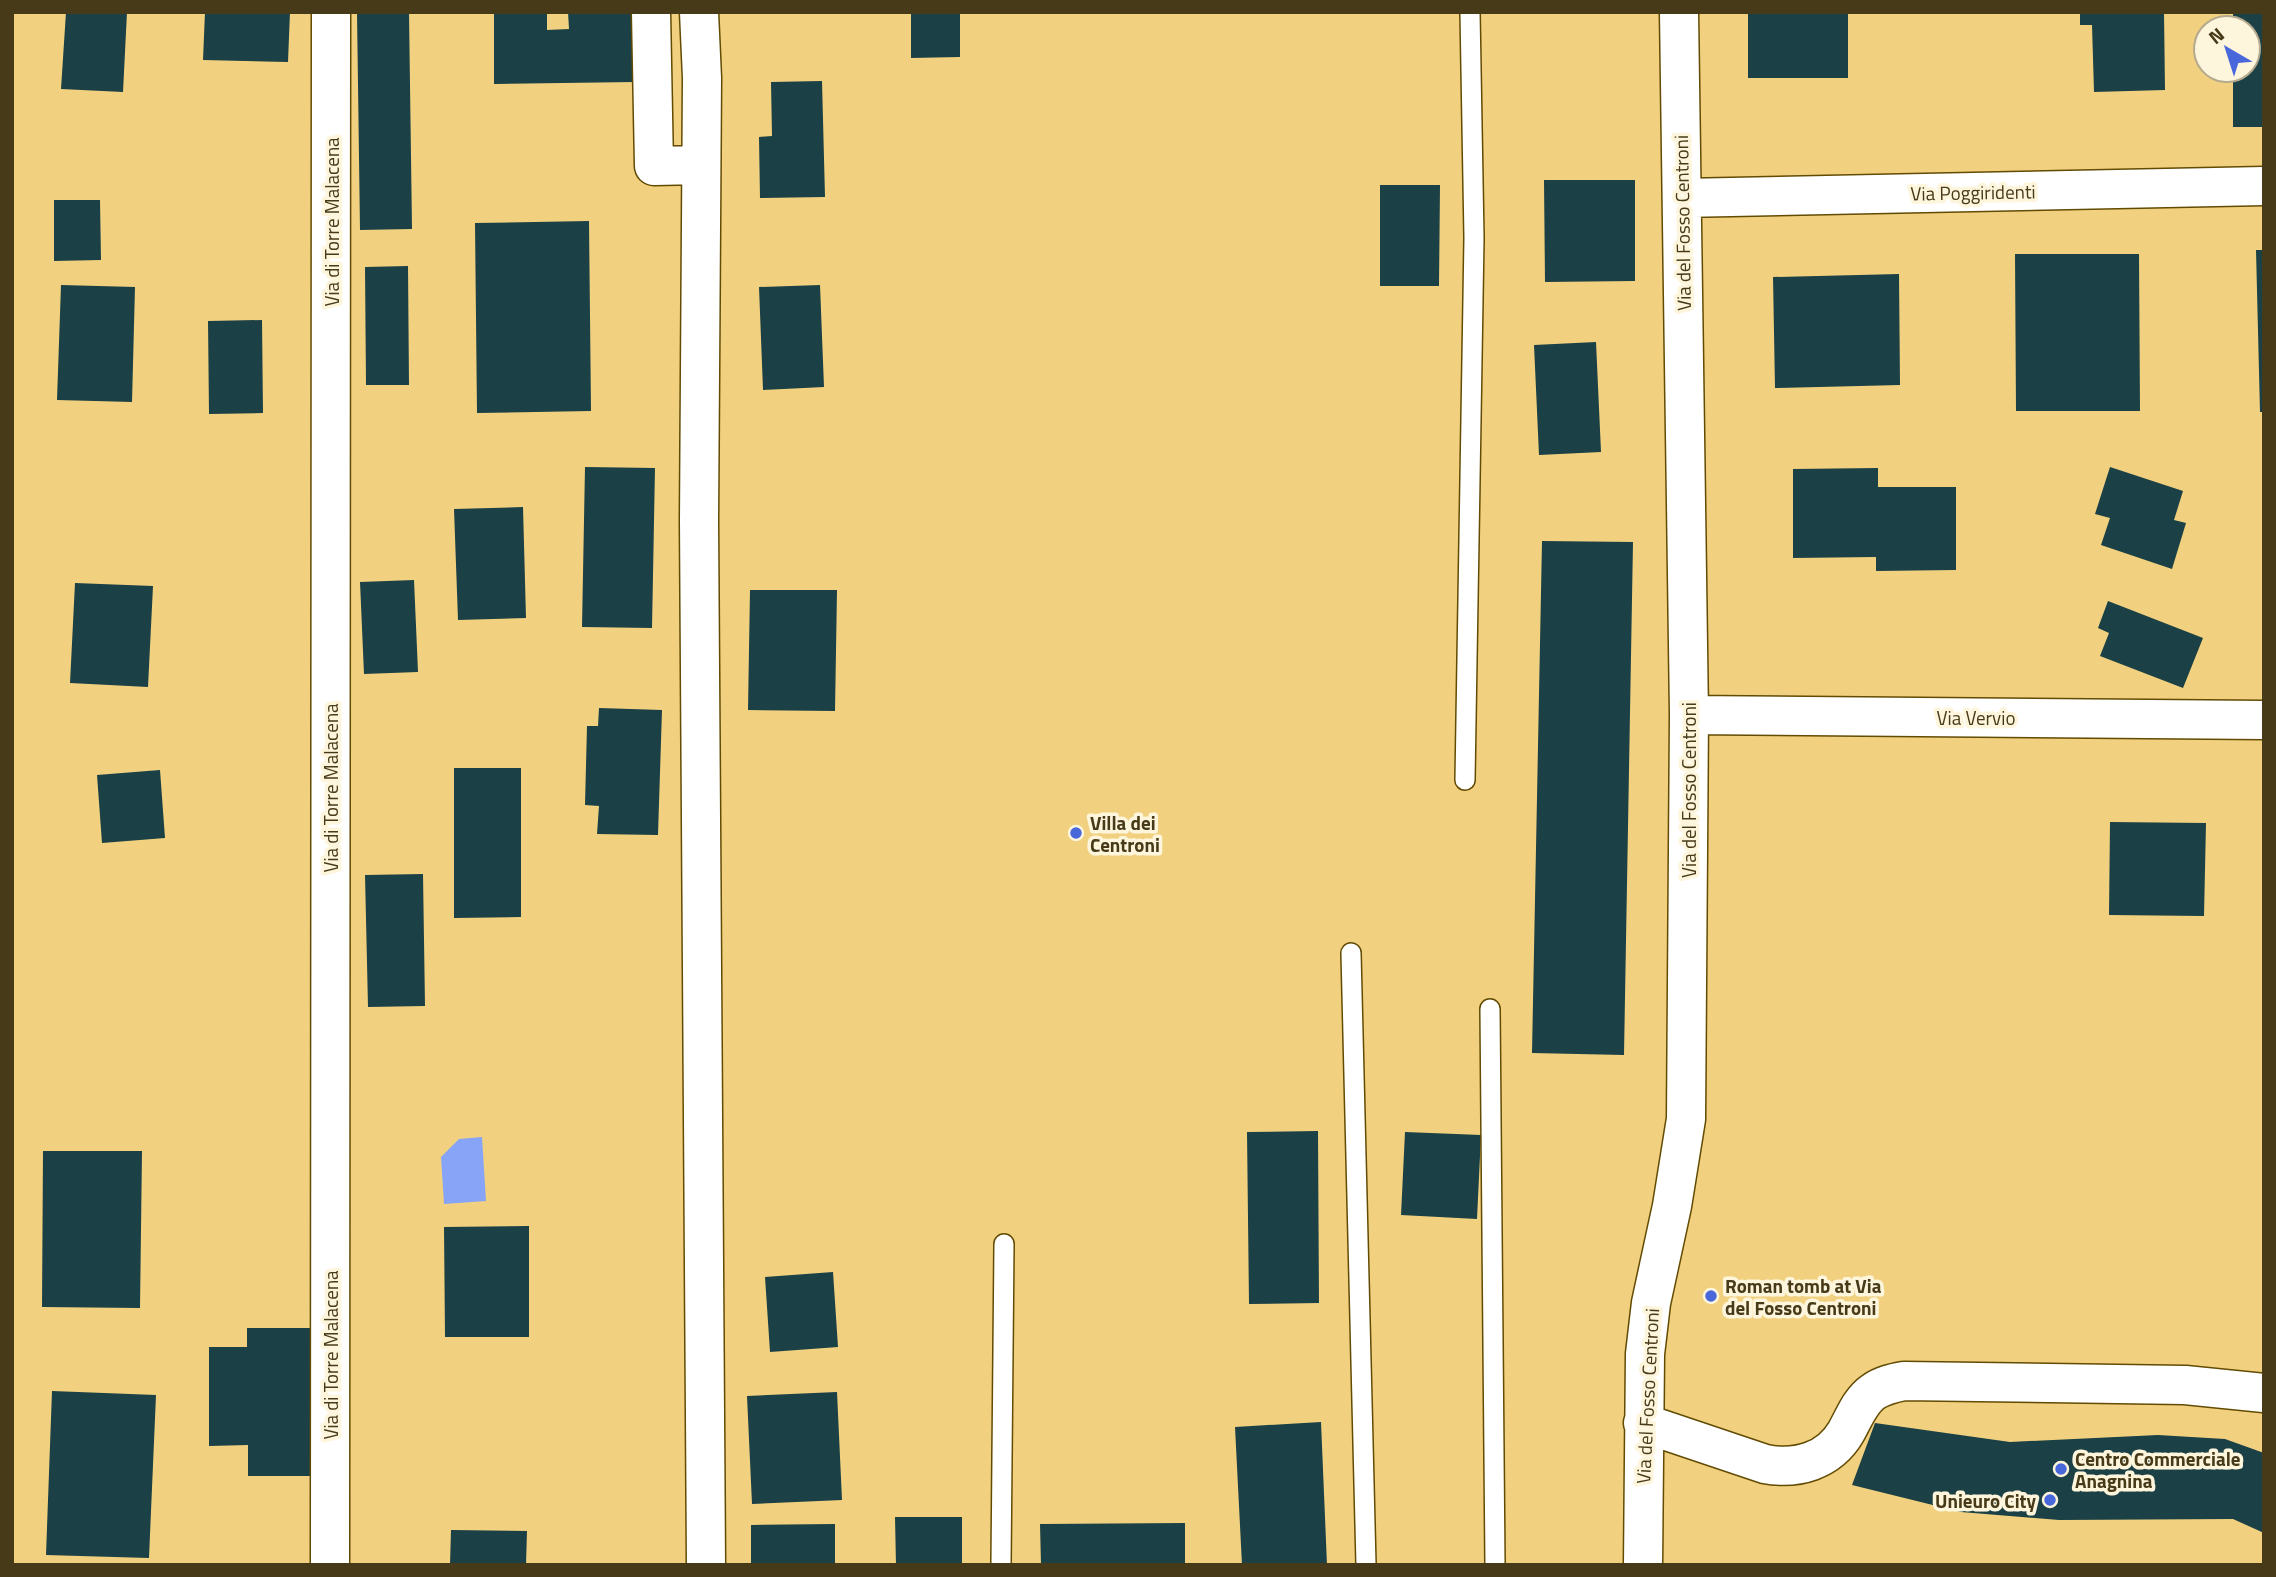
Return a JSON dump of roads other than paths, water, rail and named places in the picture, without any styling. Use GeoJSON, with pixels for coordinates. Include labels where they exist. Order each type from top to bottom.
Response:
{"type":"FeatureCollection","features":[{"type":"Feature","properties":{"kind":"street","name":"Via di Torre Malacena"},"geometry":{"type":"LineString","coordinates":[[330,1565],[331,12]]}},
{"type":"Feature","properties":{"kind":"street"},"geometry":{"type":"LineString","coordinates":[[651,12],[654,166],[701,165]]}},
{"type":"Feature","properties":{"kind":"street"},"geometry":{"type":"LineString","coordinates":[[699,12],[702,78],[699,535],[706,1565]]}},
{"type":"Feature","properties":{"kind":"street","name":"Via del Fosso Centroni"},"geometry":{"type":"LineString","coordinates":[[1643,1565],[1645,1354],[1651,1303],[1672,1206],[1686,1119],[1689,715],[1679,12]]}},
{"type":"Feature","properties":{"kind":"street","name":"Via Poggiridenti"},"geometry":{"type":"LineString","coordinates":[[1682,198],[2264,186]]}},
{"type":"Feature","properties":{"kind":"street","name":"Via Vervio"},"geometry":{"type":"LineString","coordinates":[[1689,715],[2264,720]]}},
{"type":"Feature","properties":{"kind":"street"},"geometry":{"type":"LineString","coordinates":[[1643,1423],[1765,1464],[1781,1466],[1808,1463],[1826,1454],[1840,1441],[1860,1406],[1872,1393],[1886,1385],[1904,1381],[2185,1385],[2264,1394]]}},
{"type":"Feature","properties":{"kind":"lane"},"geometry":{"type":"LineString","coordinates":[[1465,779],[1474,238],[1470,12]]}},
{"type":"Feature","properties":{"kind":"lane"},"geometry":{"type":"LineString","coordinates":[[1351,953],[1366,1565]]}},
{"type":"Feature","properties":{"kind":"lane"},"geometry":{"type":"LineString","coordinates":[[1490,1009],[1495,1565]]}},
{"type":"Feature","properties":{"kind":"lane"},"geometry":{"type":"LineString","coordinates":[[1001,1565],[1004,1244]]}},
{"type":"Feature","properties":{"kind":"water"},"geometry":{"type":"Polygon","coordinates":[[[482,1137],[486,1201],[444,1204],[441,1157],[459,1139],[482,1137]]]}},
{"type":"Feature","properties":{"kind":"place","name":"Villa dei Centroni"},"geometry":{"type":"Point","coordinates":[1076,833]}},
{"type":"Feature","properties":{"kind":"place","name":"Roman tomb at Via del Fosso Centroni"},"geometry":{"type":"Point","coordinates":[1711,1296]}},
{"type":"Feature","properties":{"kind":"place","name":"Centro Commerciale Anagnina"},"geometry":{"type":"Point","coordinates":[2061,1469]}},
{"type":"Feature","properties":{"kind":"place","name":"Unieuro City"},"geometry":{"type":"Point","coordinates":[2050,1500]}}]}
